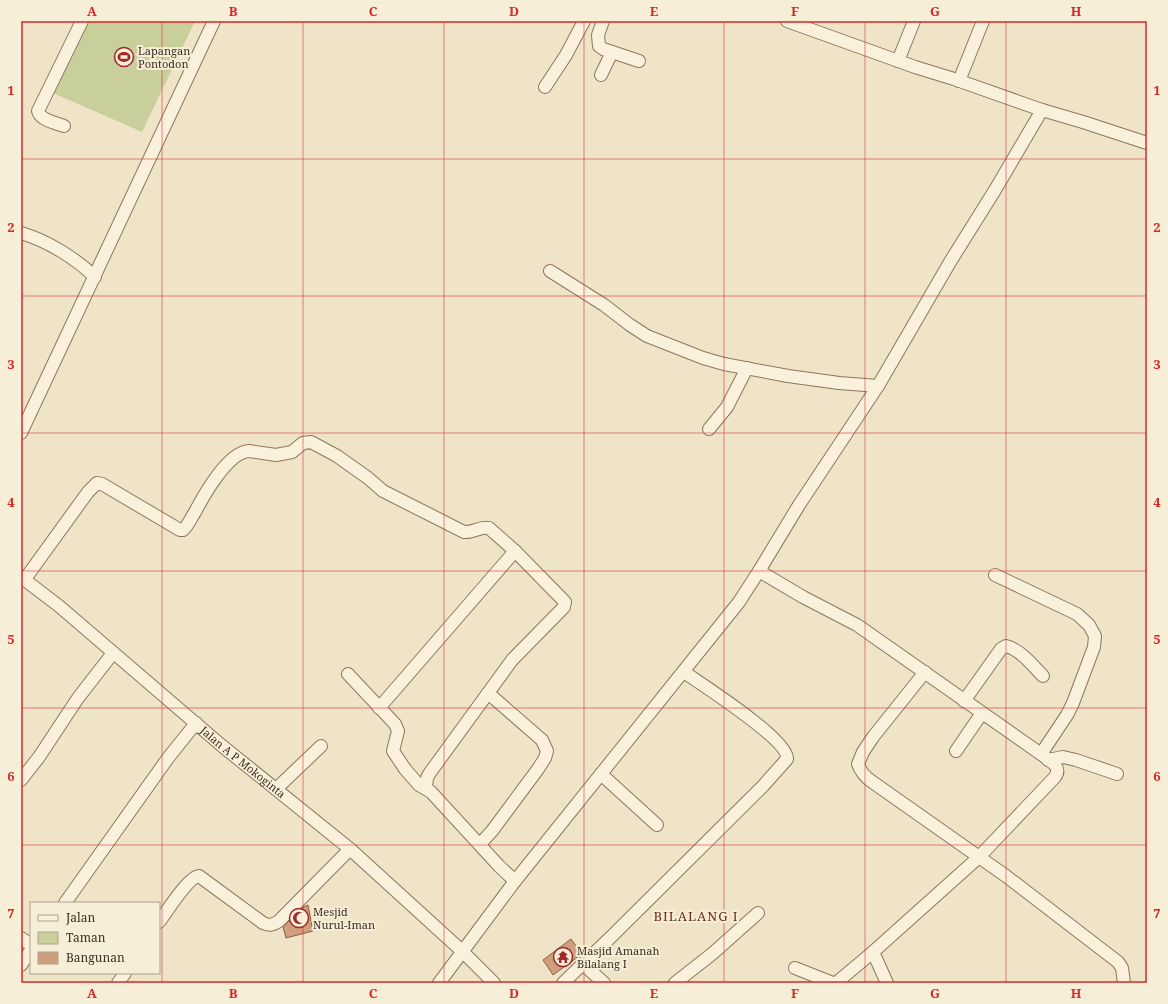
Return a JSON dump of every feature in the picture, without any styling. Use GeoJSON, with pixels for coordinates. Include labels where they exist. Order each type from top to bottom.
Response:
{"type":"FeatureCollection","features":[{"type":"Feature","properties":{"kind":"street"},"geometry":{"type":"LineString","coordinates":[[64,126],[42,117],[38,111],[82,21]]}},
{"type":"Feature","properties":{"kind":"street"},"geometry":{"type":"LineString","coordinates":[[545,87],[566,55],[584,21]]}},
{"type":"Feature","properties":{"kind":"street"},"geometry":{"type":"LineString","coordinates":[[603,21],[598,35],[599,46],[603,49],[639,61]]}},
{"type":"Feature","properties":{"kind":"street"},"geometry":{"type":"LineString","coordinates":[[787,21],[1042,110],[1147,143]]}},
{"type":"Feature","properties":{"kind":"street"},"geometry":{"type":"LineString","coordinates":[[898,61],[914,21]]}},
{"type":"Feature","properties":{"kind":"street"},"geometry":{"type":"LineString","coordinates":[[959,81],[983,21]]}},
{"type":"Feature","properties":{"kind":"street"},"geometry":{"type":"LineString","coordinates":[[21,433],[95,277],[212,22]]}},
{"type":"Feature","properties":{"kind":"street"},"geometry":{"type":"LineString","coordinates":[[601,75],[612,52]]}},
{"type":"Feature","properties":{"kind":"street"},"geometry":{"type":"LineString","coordinates":[[439,983],[515,881],[739,602],[799,505],[878,386],[950,262],[995,190],[1042,110]]}},
{"type":"Feature","properties":{"kind":"street"},"geometry":{"type":"LineString","coordinates":[[21,233],[53,247],[84,266],[95,277]]}},
{"type":"Feature","properties":{"kind":"street"},"geometry":{"type":"LineString","coordinates":[[550,271],[604,305],[647,336],[717,362],[805,379],[878,386]]}},
{"type":"Feature","properties":{"kind":"street"},"geometry":{"type":"LineString","coordinates":[[709,428],[728,407],[747,368]]}},
{"type":"Feature","properties":{"kind":"street"},"geometry":{"type":"LineString","coordinates":[[23,578],[88,492],[97,483],[102,484],[180,530],[183,530],[221,472],[235,457],[245,451],[276,455],[286,453],[297,449],[306,442],[311,442],[337,456],[368,478],[383,491],[464,532],[470,532],[484,527],[489,528],[515,551],[565,602],[565,604],[564,607],[514,657],[429,774],[426,788]]}},
{"type":"Feature","properties":{"kind":"street"},"geometry":{"type":"LineString","coordinates":[[379,708],[515,551]]}},
{"type":"Feature","properties":{"kind":"street"},"geometry":{"type":"LineString","coordinates":[[759,571],[857,625],[1057,767],[1058,774],[979,857],[873,952],[836,983]]}},
{"type":"Feature","properties":{"kind":"street"},"geometry":{"type":"LineString","coordinates":[[995,575],[1077,614],[1089,625],[1095,636],[1094,647],[1074,703],[1044,757]]}},
{"type":"Feature","properties":{"kind":"street","name":"Jalan A P Mokoginta"},"geometry":{"type":"LineString","coordinates":[[23,578],[196,723],[350,849],[462,951],[494,983]]}},
{"type":"Feature","properties":{"kind":"street"},"geometry":{"type":"LineString","coordinates":[[964,701],[1001,649],[1006,646],[1011,647],[1044,676]]}},
{"type":"Feature","properties":{"kind":"street"},"geometry":{"type":"LineString","coordinates":[[21,780],[39,757],[78,698],[113,653]]}},
{"type":"Feature","properties":{"kind":"street"},"geometry":{"type":"LineString","coordinates":[[563,983],[763,786],[787,759],[787,755],[780,745],[752,720],[684,672]]}},
{"type":"Feature","properties":{"kind":"street"},"geometry":{"type":"LineString","coordinates":[[925,672],[863,752],[858,764],[864,776],[979,857],[1118,962],[1122,968],[1124,983]]}},
{"type":"Feature","properties":{"kind":"street"},"geometry":{"type":"LineString","coordinates":[[348,674],[395,724],[398,731],[393,749],[395,755],[406,769],[419,785],[426,788],[436,797],[499,866],[515,881]]}},
{"type":"Feature","properties":{"kind":"street"},"geometry":{"type":"LineString","coordinates":[[480,844],[492,831],[546,758],[547,751],[542,740],[488,693]]}},
{"type":"Feature","properties":{"kind":"street"},"geometry":{"type":"LineString","coordinates":[[956,751],[982,714]]}},
{"type":"Feature","properties":{"kind":"street"},"geometry":{"type":"LineString","coordinates":[[66,902],[168,758],[196,723]]}},
{"type":"Feature","properties":{"kind":"street"},"geometry":{"type":"LineString","coordinates":[[276,789],[321,746]]}},
{"type":"Feature","properties":{"kind":"street"},"geometry":{"type":"LineString","coordinates":[[1044,757],[1063,757],[1076,760],[1117,774]]}},
{"type":"Feature","properties":{"kind":"street"},"geometry":{"type":"LineString","coordinates":[[601,774],[657,825]]}},
{"type":"Feature","properties":{"kind":"street"},"geometry":{"type":"LineString","coordinates":[[160,921],[182,890],[192,879],[199,876],[267,925],[272,925],[279,921],[350,849]]}},
{"type":"Feature","properties":{"kind":"street"},"geometry":{"type":"LineString","coordinates":[[676,983],[712,954],[758,913]]}},
{"type":"Feature","properties":{"kind":"street"},"geometry":{"type":"LineString","coordinates":[[21,938],[30,944]]}},
{"type":"Feature","properties":{"kind":"street"},"geometry":{"type":"LineString","coordinates":[[21,964],[30,951]]}},
{"type":"Feature","properties":{"kind":"street"},"geometry":{"type":"LineString","coordinates":[[873,952],[888,983]]}},
{"type":"Feature","properties":{"kind":"street"},"geometry":{"type":"LineString","coordinates":[[583,964],[604,983]]}},
{"type":"Feature","properties":{"kind":"street"},"geometry":{"type":"LineString","coordinates":[[795,968],[833,983]]}},
{"type":"Feature","properties":{"kind":"street"},"geometry":{"type":"LineString","coordinates":[[118,983],[124,974]]}},
{"type":"Feature","properties":{"kind":"green space","name":"Lapangan Pontodon"},"geometry":{"type":"Polygon","coordinates":[[[88,21],[195,21],[142,132],[53,93],[88,21]]]}},
{"type":"Feature","properties":{"kind":"building","name":"Mesjid Nurul-Iman"},"geometry":{"type":"Polygon","coordinates":[[[308,905],[313,931],[286,938],[283,927],[303,907],[308,905]]]}},
{"type":"Feature","properties":{"kind":"building","name":"Masjid Amanah Bilalang I"},"geometry":{"type":"Polygon","coordinates":[[[571,939],[582,954],[553,975],[543,960],[571,939]]]}},
{"type":"Feature","properties":{"kind":"place","name":"Lapangan Pontodon"},"geometry":{"type":"Point","coordinates":[124,57]}},
{"type":"Feature","properties":{"kind":"place","name":"Mesjid Nurul-Iman"},"geometry":{"type":"Point","coordinates":[299,918]}},
{"type":"Feature","properties":{"kind":"place","name":"Masjid Amanah Bilalang I"},"geometry":{"type":"Point","coordinates":[563,957]}},
{"type":"Feature","properties":{"kind":"district","name":"BILALANG I"},"geometry":{"type":"Point","coordinates":[696,916]}}]}
